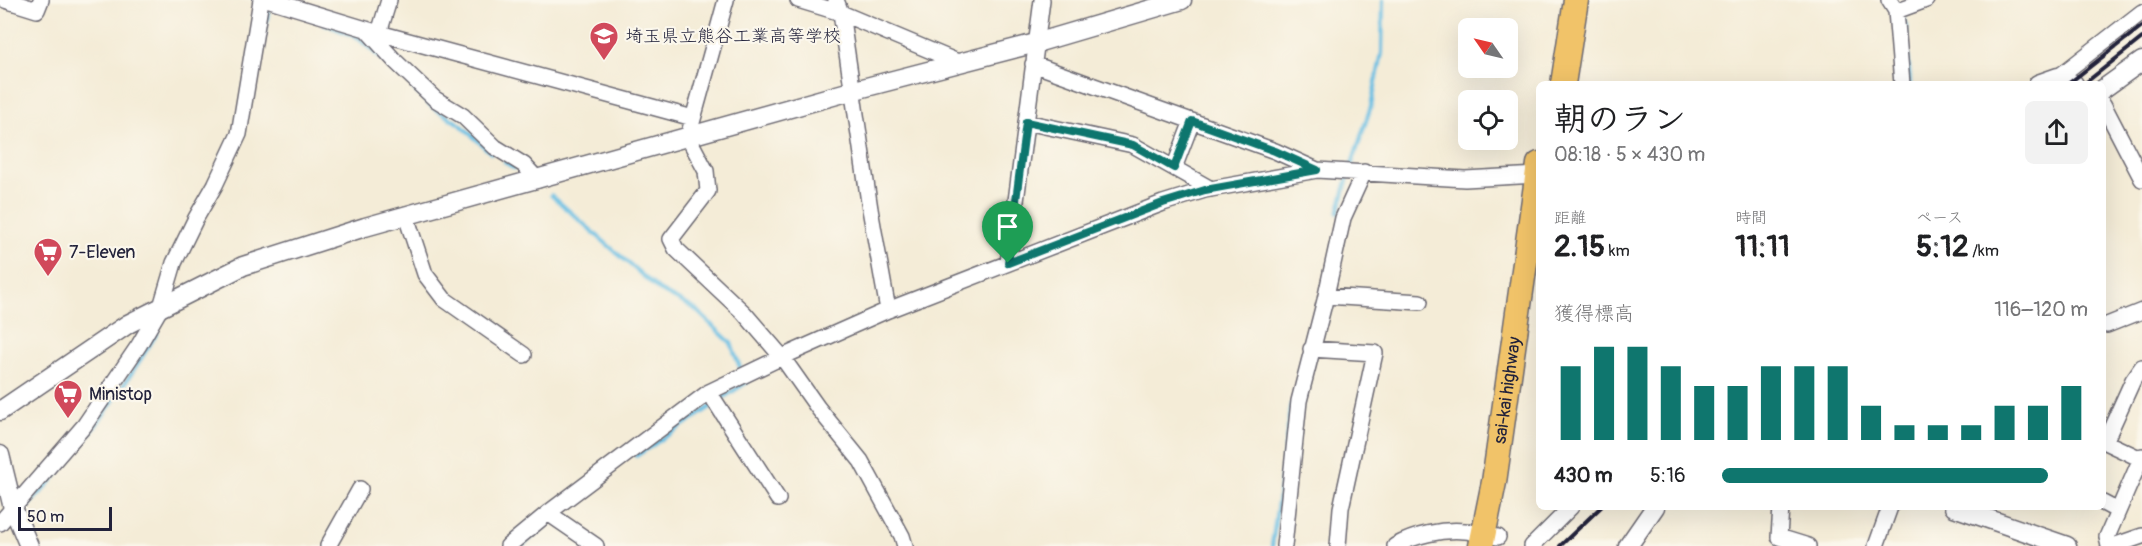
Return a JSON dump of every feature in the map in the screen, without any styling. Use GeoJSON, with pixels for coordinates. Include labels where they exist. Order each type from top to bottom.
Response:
{"type":"FeatureCollection","features":[{"type":"Feature","properties":{"kind":"highway"},"geometry":{"type":"LineString","coordinates":[[1549,81],[1560,0]]}},
{"type":"Feature","properties":{"kind":"highway"},"geometry":{"type":"LineString","coordinates":[[1563,81],[1576,0]]}},
{"type":"Feature","properties":{"kind":"highway","name":"sai-kai highway"},"geometry":{"type":"LineString","coordinates":[[1490,541],[1496,470],[1536,185]]}},
{"type":"Feature","properties":{"kind":"highway","name":"sai-kai highway"},"geometry":{"type":"LineString","coordinates":[[1490,541],[1508,482],[1536,284]]}},
{"type":"Feature","properties":{"kind":"street"},"geometry":{"type":"LineString","coordinates":[[5,0],[37,10],[41,0]]}},
{"type":"Feature","properties":{"kind":"street"},"geometry":{"type":"LineString","coordinates":[[0,523],[16,514],[84,426],[139,345],[161,307],[174,263],[239,134],[261,0]]}},
{"type":"Feature","properties":{"kind":"street"},"geometry":{"type":"LineString","coordinates":[[373,31],[389,0]]}},
{"type":"Feature","properties":{"kind":"street"},"geometry":{"type":"LineString","coordinates":[[726,0],[688,137],[706,171],[708,191],[671,239],[676,249],[744,313],[782,357],[818,408],[861,461],[902,536],[905,546]]}},
{"type":"Feature","properties":{"kind":"street"},"geometry":{"type":"LineString","coordinates":[[798,0],[839,7],[960,63]]}},
{"type":"Feature","properties":{"kind":"street"},"geometry":{"type":"LineString","coordinates":[[1008,263],[1042,0]]}},
{"type":"Feature","properties":{"kind":"street"},"geometry":{"type":"LineString","coordinates":[[0,411],[128,324],[243,266],[406,216],[851,91],[1036,43],[1182,0]]}},
{"type":"Feature","properties":{"kind":"street"},"geometry":{"type":"LineString","coordinates":[[1902,81],[1892,6],[1926,0]]}},
{"type":"Feature","properties":{"kind":"street"},"geometry":{"type":"LineString","coordinates":[[274,1],[373,31],[693,118]]}},
{"type":"Feature","properties":{"kind":"street"},"geometry":{"type":"LineString","coordinates":[[839,7],[879,267],[888,310]]}},
{"type":"Feature","properties":{"kind":"street"},"geometry":{"type":"LineString","coordinates":[[2061,81],[2142,12]]}},
{"type":"Feature","properties":{"kind":"street"},"geometry":{"type":"LineString","coordinates":[[373,31],[395,61],[435,99],[463,116],[495,147],[524,165],[538,180]]}},
{"type":"Feature","properties":{"kind":"street"},"geometry":{"type":"LineString","coordinates":[[2106,87],[2142,61]]}},
{"type":"Feature","properties":{"kind":"street"},"geometry":{"type":"LineString","coordinates":[[1033,64],[1275,151],[1317,170]]}},
{"type":"Feature","properties":{"kind":"street"},"geometry":{"type":"LineString","coordinates":[[2106,110],[2142,180]]}},
{"type":"Feature","properties":{"kind":"street"},"geometry":{"type":"LineString","coordinates":[[1174,168],[1192,121]]}},
{"type":"Feature","properties":{"kind":"street"},"geometry":{"type":"LineString","coordinates":[[1026,122],[1133,145],[1211,189]]}},
{"type":"Feature","properties":{"kind":"street"},"geometry":{"type":"LineString","coordinates":[[508,546],[548,513],[710,394],[736,379],[888,310],[1163,203],[1211,189],[1317,170],[1465,178],[1536,171]]}},
{"type":"Feature","properties":{"kind":"street"},"geometry":{"type":"LineString","coordinates":[[1284,546],[1299,401],[1343,218],[1361,172]]}},
{"type":"Feature","properties":{"kind":"street"},"geometry":{"type":"LineString","coordinates":[[406,216],[425,274],[444,299],[524,356]]}},
{"type":"Feature","properties":{"kind":"street"},"geometry":{"type":"LineString","coordinates":[[1326,296],[1420,302]]}},
{"type":"Feature","properties":{"kind":"street"},"geometry":{"type":"LineString","coordinates":[[2107,325],[2142,311]]}},
{"type":"Feature","properties":{"kind":"street"},"geometry":{"type":"LineString","coordinates":[[1311,349],[1375,353],[1341,508],[1338,546]]}},
{"type":"Feature","properties":{"kind":"street"},"geometry":{"type":"LineString","coordinates":[[2106,437],[2133,380],[2142,367]]}},
{"type":"Feature","properties":{"kind":"street"},"geometry":{"type":"LineString","coordinates":[[710,394],[778,499]]}},
{"type":"Feature","properties":{"kind":"street"},"geometry":{"type":"LineString","coordinates":[[2106,442],[2141,457],[2107,537],[2111,546],[2142,536]]}},
{"type":"Feature","properties":{"kind":"street"},"geometry":{"type":"LineString","coordinates":[[0,455],[16,514],[29,546]]}},
{"type":"Feature","properties":{"kind":"street"},"geometry":{"type":"LineString","coordinates":[[328,546],[360,489]]}},
{"type":"Feature","properties":{"kind":"street"},"geometry":{"type":"LineString","coordinates":[[2106,505],[2118,511]]}},
{"type":"Feature","properties":{"kind":"street"},"geometry":{"type":"LineString","coordinates":[[1532,546],[1568,510]]}},
{"type":"Feature","properties":{"kind":"street"},"geometry":{"type":"LineString","coordinates":[[1628,546],[1653,510]]}},
{"type":"Feature","properties":{"kind":"street"},"geometry":{"type":"LineString","coordinates":[[1782,510],[1779,537],[1808,546]]}},
{"type":"Feature","properties":{"kind":"street"},"geometry":{"type":"LineString","coordinates":[[1876,546],[1889,510]]}},
{"type":"Feature","properties":{"kind":"street"},"geometry":{"type":"LineString","coordinates":[[1963,510],[2067,546]]}},
{"type":"Feature","properties":{"kind":"street"},"geometry":{"type":"LineString","coordinates":[[548,513],[596,546]]}},
{"type":"Feature","properties":{"kind":"street"},"geometry":{"type":"LineString","coordinates":[[1395,546],[1426,534],[1444,532],[1465,531],[1490,541]]}},
{"type":"Feature","properties":{"kind":"waterway"},"geometry":{"type":"LineString","coordinates":[[1351,167],[1371,106],[1382,53],[1383,0]]}},
{"type":"Feature","properties":{"kind":"waterway"},"geometry":{"type":"LineString","coordinates":[[257,69],[270,3]]}},
{"type":"Feature","properties":{"kind":"waterway"},"geometry":{"type":"LineString","coordinates":[[1903,19],[1906,27],[1910,81]]}},
{"type":"Feature","properties":{"kind":"waterway"},"geometry":{"type":"LineString","coordinates":[[323,23],[358,38],[391,67]]}},
{"type":"Feature","properties":{"kind":"waterway"},"geometry":{"type":"LineString","coordinates":[[414,89],[431,106],[461,125],[491,153]]}},
{"type":"Feature","properties":{"kind":"waterway"},"geometry":{"type":"LineString","coordinates":[[505,162],[514,168]]}},
{"type":"Feature","properties":{"kind":"waterway"},"geometry":{"type":"LineString","coordinates":[[1338,213],[1348,177]]}},
{"type":"Feature","properties":{"kind":"waterway"},"geometry":{"type":"LineString","coordinates":[[551,195],[659,290],[695,309],[731,343],[742,373]]}},
{"type":"Feature","properties":{"kind":"waterway"},"geometry":{"type":"LineString","coordinates":[[20,513],[59,472],[95,428],[157,333]]}},
{"type":"Feature","properties":{"kind":"waterway"},"geometry":{"type":"LineString","coordinates":[[718,401],[747,382],[745,380]]}},
{"type":"Feature","properties":{"kind":"waterway"},"geometry":{"type":"LineString","coordinates":[[1272,546],[1291,404]]}},
{"type":"Feature","properties":{"kind":"waterway"},"geometry":{"type":"LineString","coordinates":[[636,456],[712,406]]}},
{"type":"Feature","properties":{"kind":"waterway"},"geometry":{"type":"LineString","coordinates":[[522,546],[551,521]]}},
{"type":"Feature","properties":{"kind":"railway"},"geometry":{"type":"LineString","coordinates":[[2072,81],[2142,26]]}},
{"type":"Feature","properties":{"kind":"railway"},"geometry":{"type":"LineString","coordinates":[[2088,81],[2142,38]]}},
{"type":"Feature","properties":{"kind":"railway"},"geometry":{"type":"LineString","coordinates":[[1560,546],[1598,510]]}},
{"type":"Feature","properties":{"kind":"place","name":"埼玉県立熊谷工業高等学校"},"geometry":{"type":"Point","coordinates":[604,62]}},
{"type":"Feature","properties":{"kind":"place","name":"7-Eleven"},"geometry":{"type":"Point","coordinates":[48,278]}},
{"type":"Feature","properties":{"kind":"place","name":"Ministop"},"geometry":{"type":"Point","coordinates":[68,420]}},
{"type":"Feature","properties":{"kind":"route"},"geometry":{"type":"LineString","coordinates":[[1192,121],[1275,151],[1317,170],[1205,190],[1163,203],[1008,263],[1026,122],[1133,145],[1174,168],[1192,121]]}}]}
